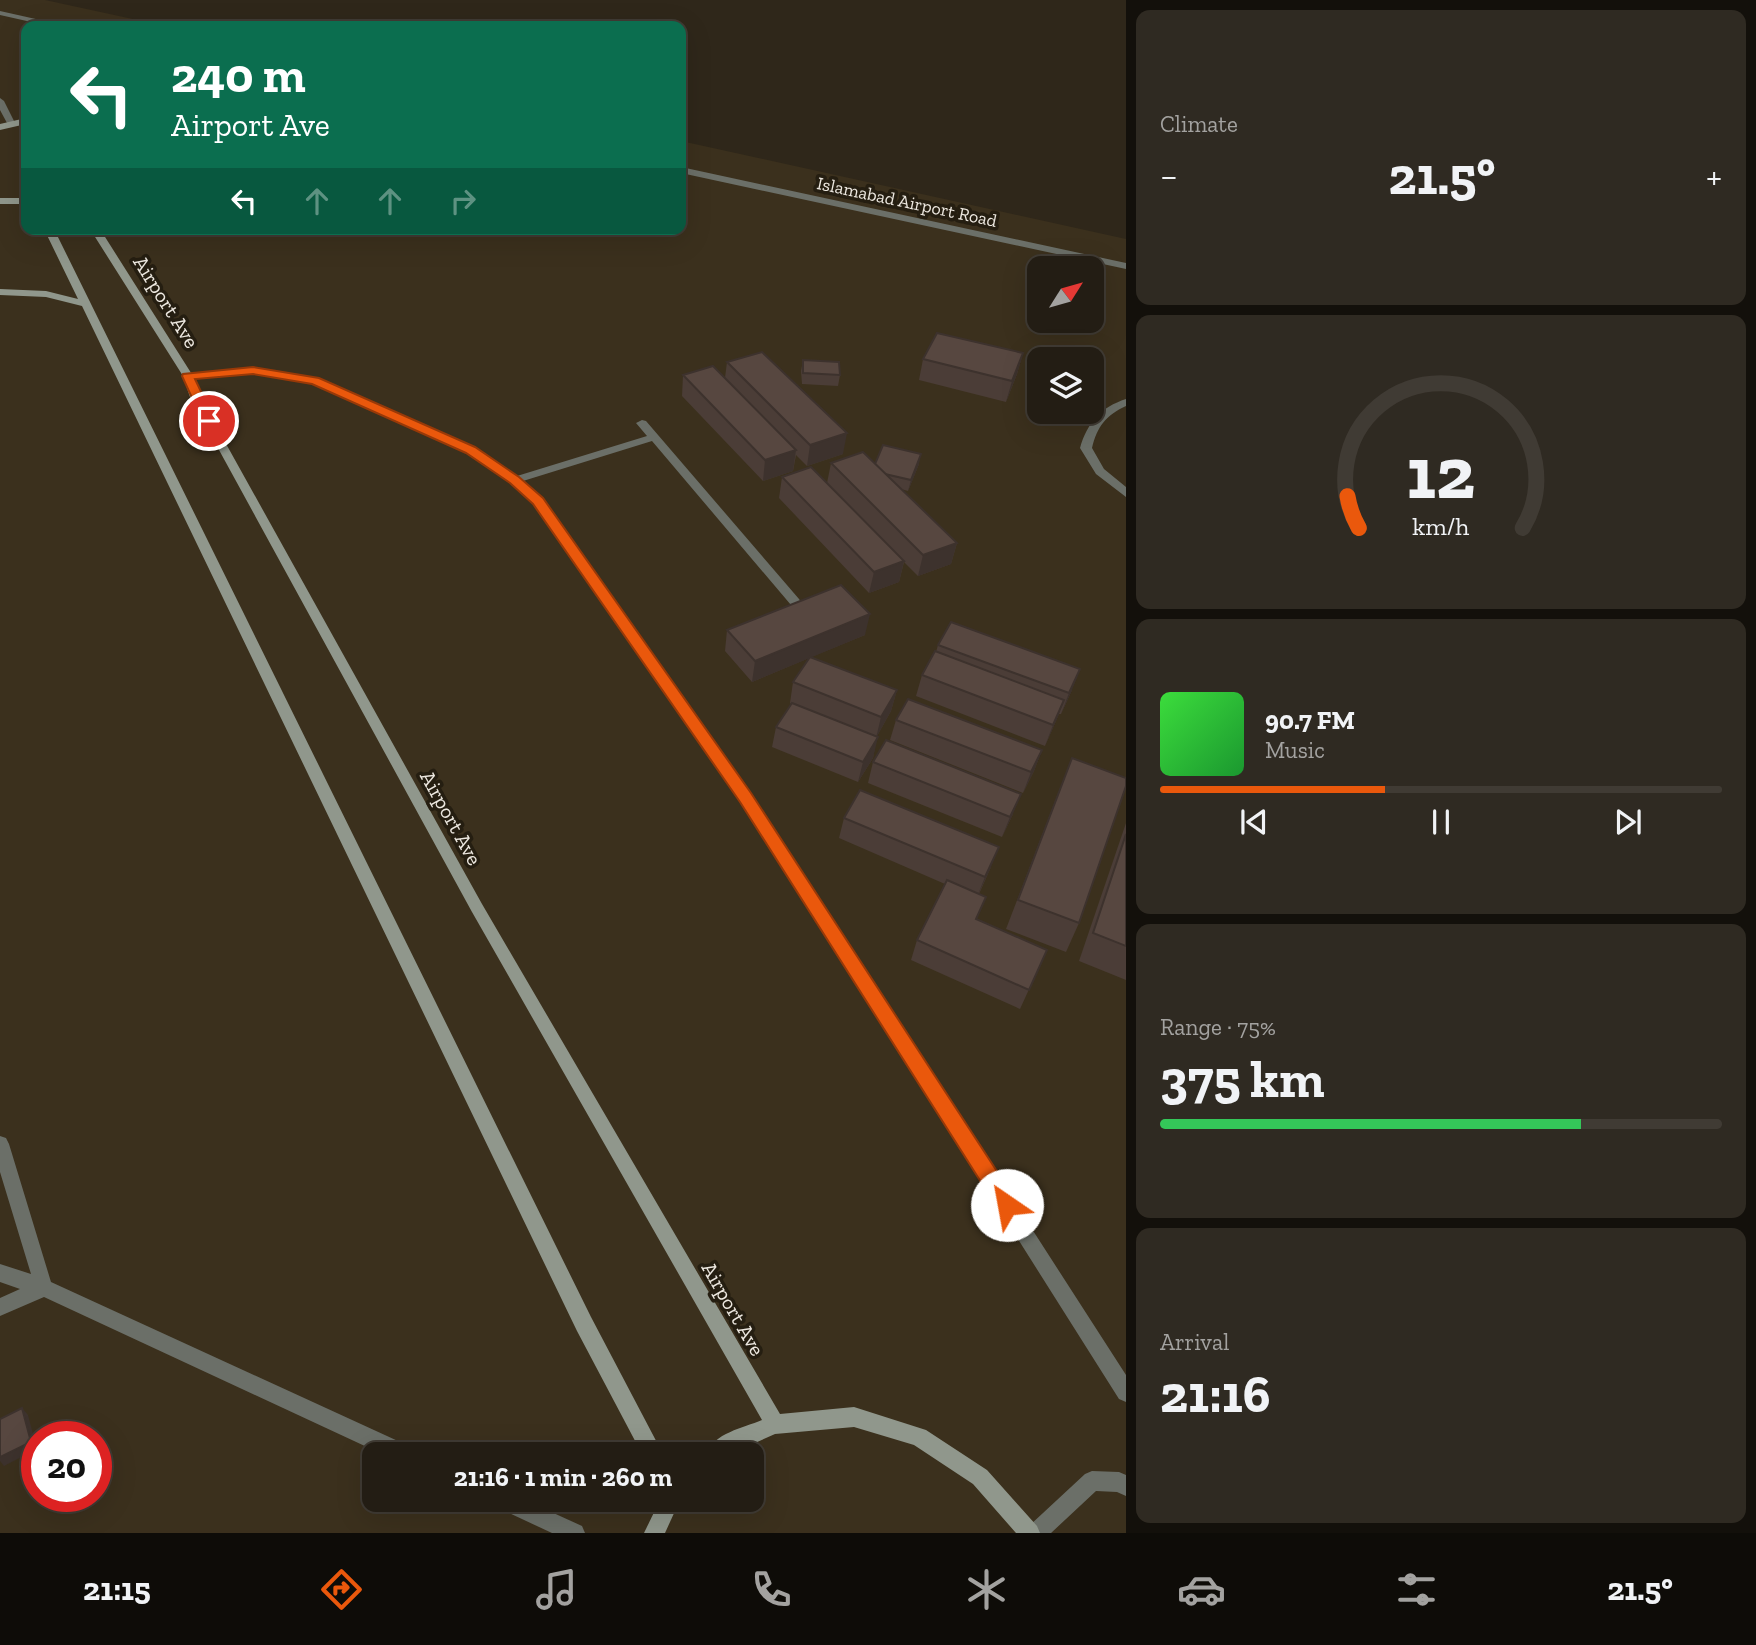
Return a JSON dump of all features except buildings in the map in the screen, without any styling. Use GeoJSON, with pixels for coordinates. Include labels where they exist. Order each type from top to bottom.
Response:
{"type":"FeatureCollection","features":[{"type":"Feature","properties":{"kind":"street"},"geometry":{"type":"LineString","coordinates":[[0,13],[36,21]]}},
{"type":"Feature","properties":{"kind":"street"},"geometry":{"type":"LineString","coordinates":[[0,101],[11,123]]}},
{"type":"Feature","properties":{"kind":"street"},"geometry":{"type":"LineString","coordinates":[[0,127],[21,122]]}},
{"type":"Feature","properties":{"kind":"street","name":"Islamabad Airport Road"},"geometry":{"type":"LineString","coordinates":[[686,171],[1126,266]]}},
{"type":"Feature","properties":{"kind":"street"},"geometry":{"type":"LineString","coordinates":[[0,201],[21,201]]}},
{"type":"Feature","properties":{"kind":"street"},"geometry":{"type":"LineString","coordinates":[[52,235],[584,1324],[647,1442]]}},
{"type":"Feature","properties":{"kind":"street","name":"Airport Ave"},"geometry":{"type":"LineString","coordinates":[[99,235],[188,376],[202,409],[470,896],[775,1424]]}},
{"type":"Feature","properties":{"kind":"street"},"geometry":{"type":"LineString","coordinates":[[0,292],[46,294],[85,304]]}},
{"type":"Feature","properties":{"kind":"street"},"geometry":{"type":"LineString","coordinates":[[188,376],[253,370],[315,380],[470,450],[515,480],[538,501],[746,797],[1126,1392]]}},
{"type":"Feature","properties":{"kind":"street"},"geometry":{"type":"LineString","coordinates":[[1126,402],[1105,410],[1090,429],[1086,448],[1100,471],[1126,494]]}},
{"type":"Feature","properties":{"kind":"street"},"geometry":{"type":"LineString","coordinates":[[642,423],[795,602]]}},
{"type":"Feature","properties":{"kind":"street"},"geometry":{"type":"LineString","coordinates":[[515,480],[654,437]]}},
{"type":"Feature","properties":{"kind":"street"},"geometry":{"type":"LineString","coordinates":[[0,1144],[44,1288]]}},
{"type":"Feature","properties":{"kind":"street"},"geometry":{"type":"LineString","coordinates":[[0,1273],[44,1288],[378,1442]]}},
{"type":"Feature","properties":{"kind":"street"},"geometry":{"type":"LineString","coordinates":[[0,1307],[44,1288]]}},
{"type":"Feature","properties":{"kind":"street"},"geometry":{"type":"LineString","coordinates":[[732,1442],[775,1424],[854,1417],[919,1437],[981,1477],[1030,1533]]}},
{"type":"Feature","properties":{"kind":"street"},"geometry":{"type":"LineString","coordinates":[[1036,1533],[1091,1481],[1119,1482],[1126,1486]]}},
{"type":"Feature","properties":{"kind":"street"},"geometry":{"type":"LineString","coordinates":[[529,1512],[575,1533]]}},
{"type":"Feature","properties":{"kind":"street"},"geometry":{"type":"LineString","coordinates":[[654,1533],[664,1512]]}},
{"type":"Feature","properties":{"kind":"shaded area"},"geometry":{"type":"Polygon","coordinates":[[[0,0],[45,0],[142,21],[21,21],[21,235],[686,235],[686,142],[1126,239],[1126,1533],[0,1533],[0,0]]]}},
{"type":"Feature","properties":{"kind":"route"},"geometry":{"type":"LineString","coordinates":[[209,421],[195,397],[188,376],[253,370],[315,380],[470,450],[515,480],[538,501],[746,797],[1007,1205]]}}]}
